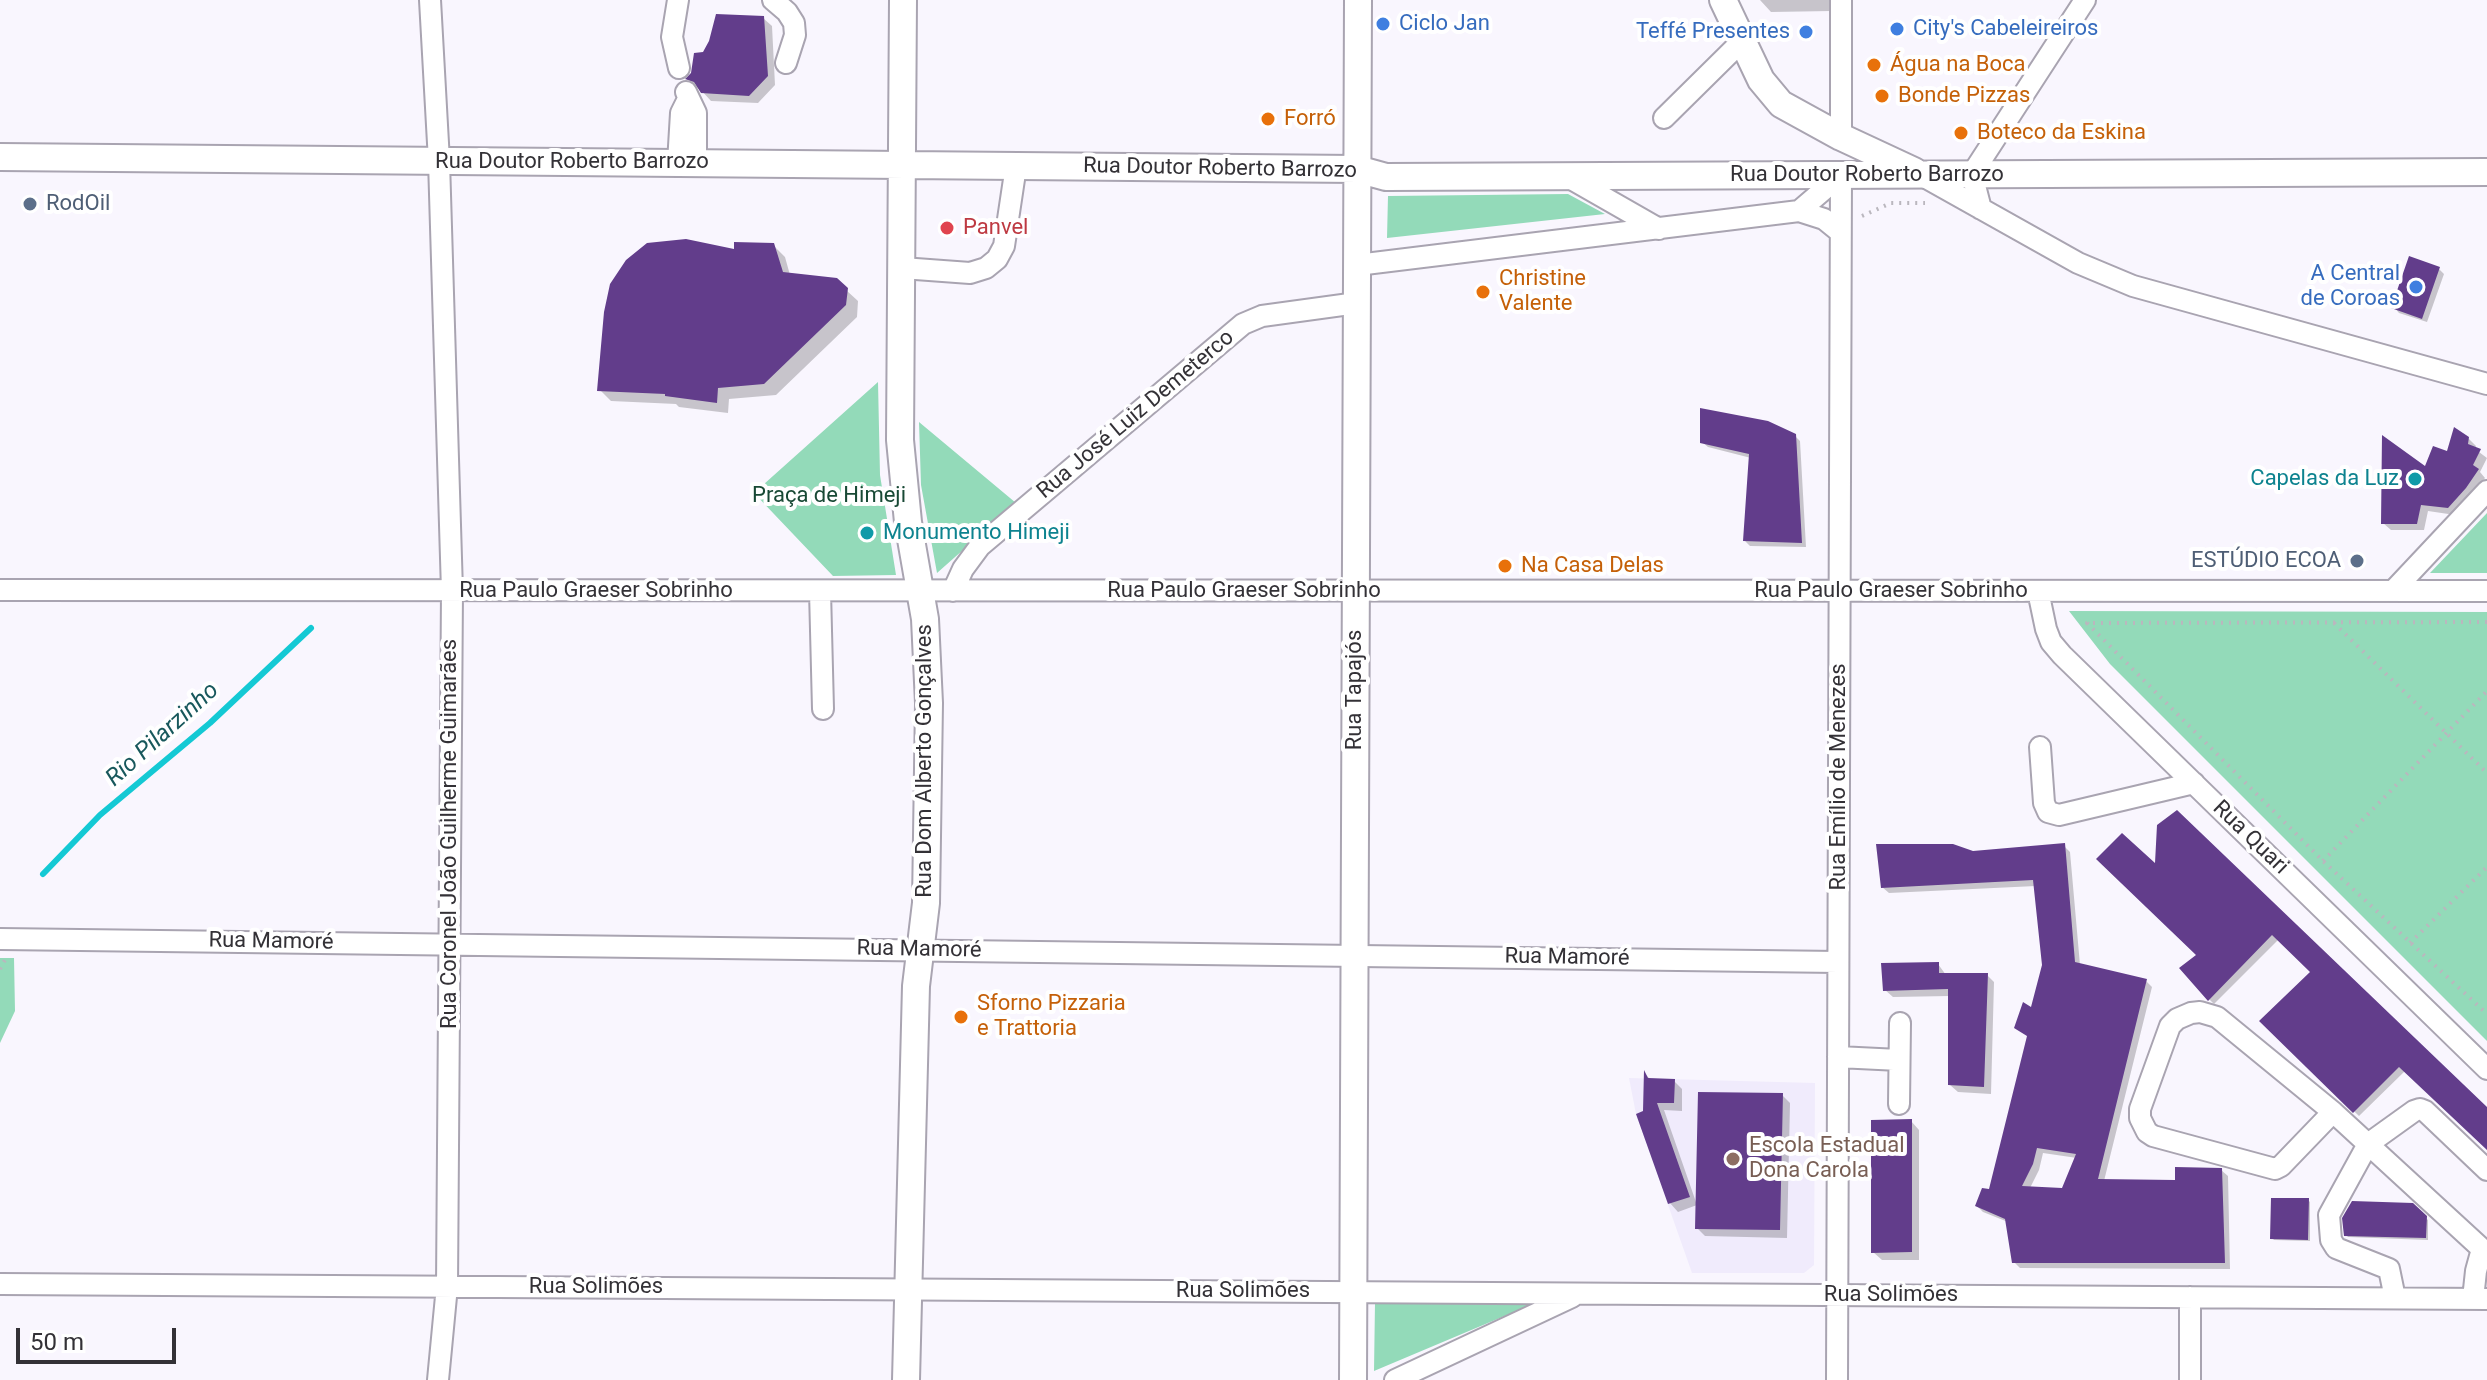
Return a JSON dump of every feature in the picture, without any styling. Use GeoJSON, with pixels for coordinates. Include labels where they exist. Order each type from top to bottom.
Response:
{"type":"FeatureCollection","features":[{"type":"Feature","properties":{"kind":"main road","name":"Rua Dom Alberto Gonçalves"},"geometry":{"type":"LineString","coordinates":[[903,0],[900,440],[902,477],[927,644],[929,703],[926,903],[916,986],[906,1380]]}},
{"type":"Feature","properties":{"kind":"main road","name":"Rua Tapajós"},"geometry":{"type":"LineString","coordinates":[[1353,1380],[1358,0]]}},
{"type":"Feature","properties":{"kind":"main road"},"geometry":{"type":"LineString","coordinates":[[1723,0],[1761,80],[1781,104],[1921,175]]}},
{"type":"Feature","properties":{"kind":"main road"},"geometry":{"type":"LineString","coordinates":[[1798,175],[1827,158],[1841,137]]}},
{"type":"Feature","properties":{"kind":"main road","name":"Rua Doutor Roberto Barrozo"},"geometry":{"type":"LineString","coordinates":[[0,157],[1357,169],[1386,177],[2487,172]]}},
{"type":"Feature","properties":{"kind":"street","name":"Rua Coronel João Guilherme Guimarães"},"geometry":{"type":"LineString","coordinates":[[430,0],[439,161],[452,591],[447,1286],[438,1380]]}},
{"type":"Feature","properties":{"kind":"street"},"geometry":{"type":"LineString","coordinates":[[678,0],[672,37],[679,68]]}},
{"type":"Feature","properties":{"kind":"street"},"geometry":{"type":"LineString","coordinates":[[773,0],[794,23],[795,35],[786,63]]}},
{"type":"Feature","properties":{"kind":"street"},"geometry":{"type":"LineString","coordinates":[[1841,0],[1841,137]]}},
{"type":"Feature","properties":{"kind":"street"},"geometry":{"type":"LineString","coordinates":[[1981,209],[1972,174],[2085,0]]}},
{"type":"Feature","properties":{"kind":"street"},"geometry":{"type":"LineString","coordinates":[[1664,118],[1742,41]]}},
{"type":"Feature","properties":{"kind":"street"},"geometry":{"type":"LineString","coordinates":[[687,96],[681,113],[687,163]]}},
{"type":"Feature","properties":{"kind":"street"},"geometry":{"type":"LineString","coordinates":[[902,268],[970,273],[986,268],[997,259],[1004,246],[1016,166]]}},
{"type":"Feature","properties":{"kind":"street"},"geometry":{"type":"LineString","coordinates":[[1799,211],[1841,175]]}},
{"type":"Feature","properties":{"kind":"street","name":"Rua Emílio de Menezes"},"geometry":{"type":"LineString","coordinates":[[1837,1380],[1841,175]]}},
{"type":"Feature","properties":{"kind":"street"},"geometry":{"type":"LineString","coordinates":[[1921,175],[2078,263],[2133,286],[2486,385]]}},
{"type":"Feature","properties":{"kind":"street"},"geometry":{"type":"LineString","coordinates":[[1567,176],[1659,229]]}},
{"type":"Feature","properties":{"kind":"street"},"geometry":{"type":"LineString","coordinates":[[1357,265],[1799,211],[1824,219],[1840,232]]}},
{"type":"Feature","properties":{"kind":"street","name":"Rua José Luiz Demeterco"},"geometry":{"type":"LineString","coordinates":[[953,591],[963,569],[980,546],[1243,324],[1262,316],[1357,303]]}},
{"type":"Feature","properties":{"kind":"street"},"geometry":{"type":"LineString","coordinates":[[2393,591],[2487,491]]}},
{"type":"Feature","properties":{"kind":"street","name":"Rua Paulo Graeser Sobrinho"},"geometry":{"type":"LineString","coordinates":[[0,590],[2487,591]]}},
{"type":"Feature","properties":{"kind":"street"},"geometry":{"type":"LineString","coordinates":[[820,591],[823,709]]}},
{"type":"Feature","properties":{"kind":"street","name":"Rua Quari"},"geometry":{"type":"LineString","coordinates":[[2038,591],[2051,642],[2487,1069]]}},
{"type":"Feature","properties":{"kind":"street"},"geometry":{"type":"LineString","coordinates":[[2040,747],[2044,803],[2048,812],[2059,815],[2194,783]]}},
{"type":"Feature","properties":{"kind":"street","name":"Rua Mamoré"},"geometry":{"type":"LineString","coordinates":[[0,939],[1838,962]]}},
{"type":"Feature","properties":{"kind":"street"},"geometry":{"type":"LineString","coordinates":[[2333,1112],[2275,1169],[2153,1136],[2147,1132],[2140,1118],[2140,1109],[2170,1026],[2183,1015],[2200,1012],[2217,1017],[2333,1112],[2484,1246],[2476,1271],[2480,1299]]}},
{"type":"Feature","properties":{"kind":"street"},"geometry":{"type":"LineString","coordinates":[[1899,1104],[1900,1023]]}},
{"type":"Feature","properties":{"kind":"street"},"geometry":{"type":"LineString","coordinates":[[1838,1057],[1899,1060]]}},
{"type":"Feature","properties":{"kind":"street"},"geometry":{"type":"LineString","coordinates":[[2395,1298],[2389,1269],[2336,1248],[2331,1240],[2329,1215],[2368,1144],[2414,1111],[2425,1111],[2487,1170]]}},
{"type":"Feature","properties":{"kind":"street","name":"Rua Solimões"},"geometry":{"type":"LineString","coordinates":[[0,1284],[2480,1299]]}},
{"type":"Feature","properties":{"kind":"street"},"geometry":{"type":"LineString","coordinates":[[1395,1380],[1580,1293]]}},
{"type":"Feature","properties":{"kind":"street"},"geometry":{"type":"LineString","coordinates":[[2190,1297],[2190,1380]]}},
{"type":"Feature","properties":{"kind":"path"},"geometry":{"type":"LineString","coordinates":[[1840,232],[1867,212],[1891,203],[1921,201],[1934,206]]}},
{"type":"Feature","properties":{"kind":"path"},"geometry":{"type":"LineString","coordinates":[[2487,622],[2087,623],[2323,861],[2487,1014]]}},
{"type":"Feature","properties":{"kind":"path"},"geometry":{"type":"LineString","coordinates":[[2334,623],[2487,773]]}},
{"type":"Feature","properties":{"kind":"path"},"geometry":{"type":"LineString","coordinates":[[2323,861],[2487,691]]}},
{"type":"Feature","properties":{"kind":"path"},"geometry":{"type":"LineString","coordinates":[[2410,943],[2487,867]]}},
{"type":"Feature","properties":{"kind":"shaded area","name":"Escola Estadual Dona Carola"},"geometry":{"type":"Polygon","coordinates":[[[1629,1078],[1815,1083],[1814,1265],[1804,1273],[1692,1273],[1636,1114],[1629,1078]]]}},
{"type":"Feature","properties":{"kind":"green space"},"geometry":{"type":"Polygon","coordinates":[[[1568,194],[1605,214],[1387,238],[1388,196],[1568,194]]]}},
{"type":"Feature","properties":{"kind":"green space","name":"Praça de Himeji"},"geometry":{"type":"Polygon","coordinates":[[[878,382],[880,475],[896,575],[833,576],[754,493],[878,382]]]}},
{"type":"Feature","properties":{"kind":"green space","name":"Praça de Himeji"},"geometry":{"type":"Polygon","coordinates":[[[919,422],[1016,503],[937,573],[921,485],[919,422]]]}},
{"type":"Feature","properties":{"kind":"green space"},"geometry":{"type":"Polygon","coordinates":[[[2487,513],[2487,573],[2430,573],[2487,513]]]}},
{"type":"Feature","properties":{"kind":"green space"},"geometry":{"type":"Polygon","coordinates":[[[2069,611],[2487,612],[2487,1041],[2110,664],[2069,611]]]}},
{"type":"Feature","properties":{"kind":"green space"},"geometry":{"type":"Polygon","coordinates":[[[0,958],[14,958],[15,1011],[0,1043],[0,958]]]}},
{"type":"Feature","properties":{"kind":"green space"},"geometry":{"type":"Polygon","coordinates":[[[1375,1303],[1533,1304],[1374,1371],[1375,1303]]]}},
{"type":"Feature","properties":{"kind":"building"},"geometry":{"type":"Polygon","coordinates":[[[716,14],[764,16],[768,76],[749,96],[701,93],[694,82],[685,79],[691,73],[694,53],[703,52],[709,41],[716,14]]]}},
{"type":"Feature","properties":{"kind":"building"},"geometry":{"type":"Polygon","coordinates":[[[686,239],[734,249],[734,242],[774,243],[783,272],[837,278],[848,288],[846,305],[764,384],[718,388],[717,403],[665,394],[597,391],[604,312],[610,284],[626,260],[647,243],[686,239]]]}},
{"type":"Feature","properties":{"kind":"building","name":"A Central de Coroas"},"geometry":{"type":"Polygon","coordinates":[[[2409,256],[2440,267],[2422,319],[2391,308],[2409,256]]]}},
{"type":"Feature","properties":{"kind":"building"},"geometry":{"type":"Polygon","coordinates":[[[1700,408],[1768,421],[1796,434],[1802,543],[1743,541],[1749,454],[1700,443],[1700,408]]]}},
{"type":"Feature","properties":{"kind":"building","name":"Capelas da Luz"},"geometry":{"type":"Polygon","coordinates":[[[2454,427],[2469,437],[2468,444],[2481,449],[2473,465],[2479,469],[2466,488],[2448,508],[2421,505],[2417,524],[2381,524],[2382,435],[2425,466],[2433,446],[2447,451],[2454,427]]]}},
{"type":"Feature","properties":{"kind":"building"},"geometry":{"type":"Polygon","coordinates":[[[2177,810],[2487,1107],[2487,1150],[2399,1067],[2353,1113],[2259,1021],[2310,972],[2272,935],[2208,1001],[2179,968],[2196,955],[2096,859],[2122,833],[2155,863],[2157,825],[2177,810]]]}},
{"type":"Feature","properties":{"kind":"building"},"geometry":{"type":"Polygon","coordinates":[[[2065,843],[2075,962],[2147,979],[2098,1179],[2175,1180],[2175,1167],[2222,1168],[2225,1263],[2012,1263],[2005,1219],[1975,1206],[1982,1188],[1989,1189],[2027,1036],[2014,1028],[2023,1002],[2031,1007],[2042,965],[2033,880],[1881,888],[1876,844],[1953,844],[1973,851],[2065,843]],[[2037,1148],[2022,1186],[2062,1188],[2076,1154],[2037,1148]]]}},
{"type":"Feature","properties":{"kind":"building"},"geometry":{"type":"Polygon","coordinates":[[[1939,962],[1939,973],[1988,973],[1984,1087],[1948,1085],[1948,989],[1883,991],[1881,963],[1939,962]]]}},
{"type":"Feature","properties":{"kind":"building"},"geometry":{"type":"Polygon","coordinates":[[[1644,1070],[1648,1078],[1675,1079],[1674,1103],[1657,1103],[1690,1197],[1668,1204],[1636,1114],[1643,1111],[1644,1070]]]}},
{"type":"Feature","properties":{"kind":"building"},"geometry":{"type":"Polygon","coordinates":[[[1698,1092],[1783,1093],[1780,1230],[1695,1229],[1698,1092]]]}},
{"type":"Feature","properties":{"kind":"building"},"geometry":{"type":"Polygon","coordinates":[[[1912,1119],[1912,1252],[1871,1253],[1871,1120],[1912,1119]]]}},
{"type":"Feature","properties":{"kind":"building"},"geometry":{"type":"Polygon","coordinates":[[[2271,1198],[2309,1198],[2308,1240],[2270,1239],[2271,1198]]]}},
{"type":"Feature","properties":{"kind":"building"},"geometry":{"type":"Polygon","coordinates":[[[2352,1201],[2413,1203],[2427,1216],[2426,1238],[2344,1236],[2342,1218],[2352,1201]]]}},
{"type":"Feature","properties":{"kind":"waterway","name":"Rio Pilarzinho"},"geometry":{"type":"LineString","coordinates":[[43,874],[100,815],[210,723],[311,628]]}},
{"type":"Feature","properties":{"kind":"place","name":"Ciclo Jan"},"geometry":{"type":"Point","coordinates":[1383,24]}},
{"type":"Feature","properties":{"kind":"place","name":"City's Cabeleireiros"},"geometry":{"type":"Point","coordinates":[1897,29]}},
{"type":"Feature","properties":{"kind":"place","name":"Teffé Presentes"},"geometry":{"type":"Point","coordinates":[1806,32]}},
{"type":"Feature","properties":{"kind":"place","name":"Água na Boca"},"geometry":{"type":"Point","coordinates":[1874,65]}},
{"type":"Feature","properties":{"kind":"place","name":"Bonde Pizzas"},"geometry":{"type":"Point","coordinates":[1882,96]}},
{"type":"Feature","properties":{"kind":"place","name":"Forró"},"geometry":{"type":"Point","coordinates":[1268,119]}},
{"type":"Feature","properties":{"kind":"place","name":"Boteco da Eskina"},"geometry":{"type":"Point","coordinates":[1961,133]}},
{"type":"Feature","properties":{"kind":"place","name":"RodOil"},"geometry":{"type":"Point","coordinates":[30,204]}},
{"type":"Feature","properties":{"kind":"place","name":"Panvel"},"geometry":{"type":"Point","coordinates":[947,228]}},
{"type":"Feature","properties":{"kind":"place","name":"A Central de Coroas"},"geometry":{"type":"Point","coordinates":[2416,287]}},
{"type":"Feature","properties":{"kind":"place","name":"Christine Valente"},"geometry":{"type":"Point","coordinates":[1483,292]}},
{"type":"Feature","properties":{"kind":"place","name":"Capelas da Luz"},"geometry":{"type":"Point","coordinates":[2415,479]}},
{"type":"Feature","properties":{"kind":"place","name":"Monumento Himeji"},"geometry":{"type":"Point","coordinates":[867,533]}},
{"type":"Feature","properties":{"kind":"place","name":"ESTÚDIO ECOA"},"geometry":{"type":"Point","coordinates":[2357,561]}},
{"type":"Feature","properties":{"kind":"place","name":"Na Casa Delas"},"geometry":{"type":"Point","coordinates":[1505,566]}},
{"type":"Feature","properties":{"kind":"place","name":"Sforno Pizzaria e Trattoria"},"geometry":{"type":"Point","coordinates":[961,1017]}},
{"type":"Feature","properties":{"kind":"place","name":"Escola Estadual Dona Carola"},"geometry":{"type":"Point","coordinates":[1733,1159]}}]}
